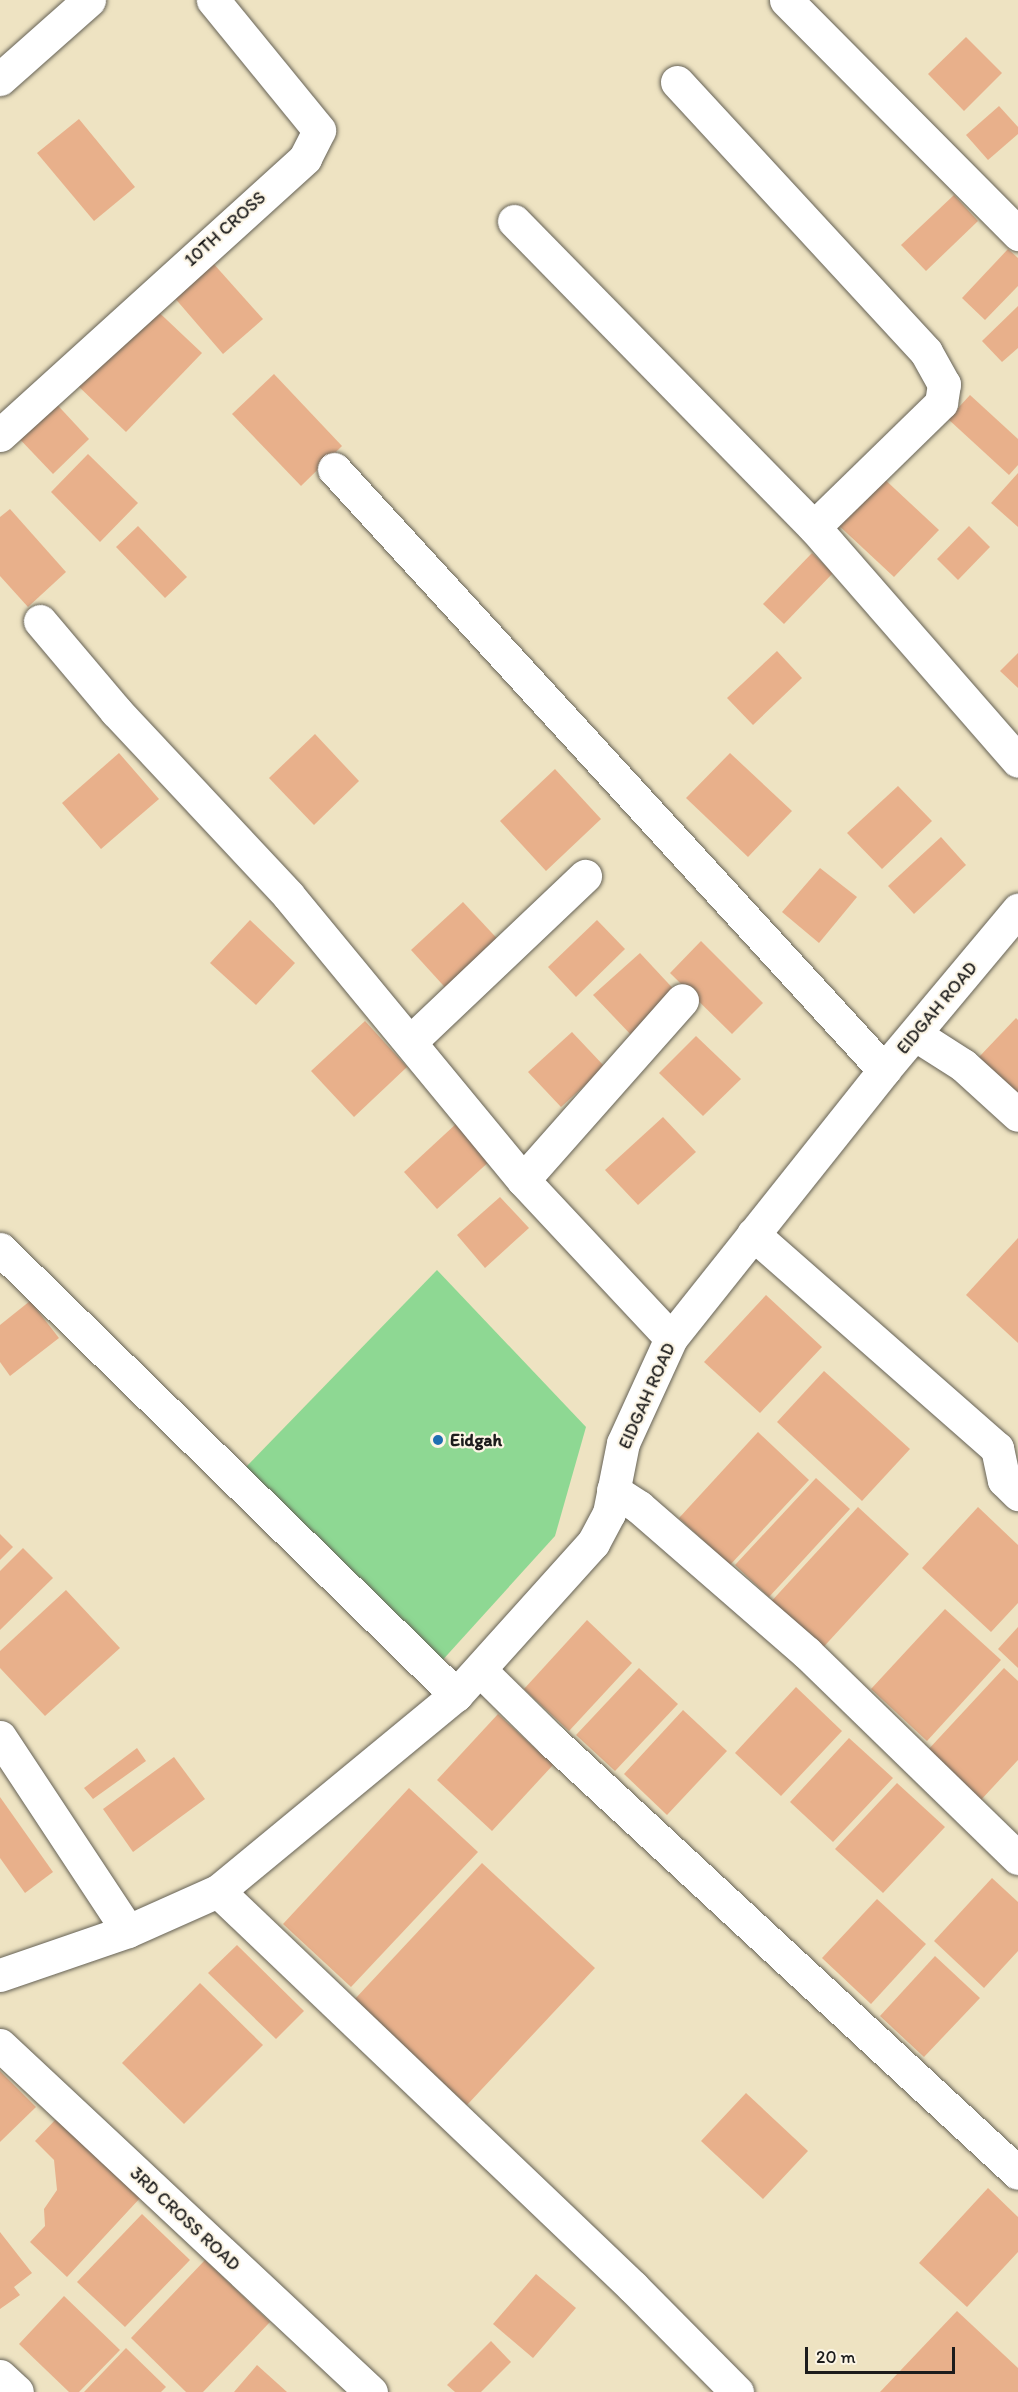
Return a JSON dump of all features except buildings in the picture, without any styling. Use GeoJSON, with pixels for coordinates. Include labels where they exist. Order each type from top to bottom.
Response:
{"type":"FeatureCollection","features":[{"type":"Feature","properties":{"kind":"street"},"geometry":{"type":"LineString","coordinates":[[0,79],[89,0]]}},
{"type":"Feature","properties":{"kind":"street","name":"10TH CROSS"},"geometry":{"type":"LineString","coordinates":[[0,435],[305,158],[319,130],[213,0]]}},
{"type":"Feature","properties":{"kind":"street"},"geometry":{"type":"LineString","coordinates":[[786,0],[1016,227]]}},
{"type":"Feature","properties":{"kind":"street"},"geometry":{"type":"LineString","coordinates":[[677,82],[926,352],[944,384],[941,403],[814,526]]}},
{"type":"Feature","properties":{"kind":"street"},"geometry":{"type":"LineString","coordinates":[[514,221],[814,526],[1018,761]]}},
{"type":"Feature","properties":{"kind":"street"},"geometry":{"type":"LineString","coordinates":[[334,469],[884,1070]]}},
{"type":"Feature","properties":{"kind":"street"},"geometry":{"type":"LineString","coordinates":[[39,621],[116,711],[288,895],[411,1041],[523,1180],[671,1338]]}},
{"type":"Feature","properties":{"kind":"street"},"geometry":{"type":"LineString","coordinates":[[411,1041],[585,876]]}},
{"type":"Feature","properties":{"kind":"street","name":"EIDGAH ROAD"},"geometry":{"type":"LineString","coordinates":[[0,1975],[128,1931],[218,1891],[456,1695],[480,1670],[593,1543],[609,1513],[623,1443],[671,1338],[884,1070],[916,1035],[1018,910]]}},
{"type":"Feature","properties":{"kind":"street"},"geometry":{"type":"LineString","coordinates":[[523,1180],[682,1000]]}},
{"type":"Feature","properties":{"kind":"street"},"geometry":{"type":"LineString","coordinates":[[916,1035],[963,1065],[1018,1115]]}},
{"type":"Feature","properties":{"kind":"street"},"geometry":{"type":"LineString","coordinates":[[753,1234],[997,1448],[1004,1480],[1018,1494]]}},
{"type":"Feature","properties":{"kind":"street"},"geometry":{"type":"LineString","coordinates":[[0,1249],[456,1695]]}},
{"type":"Feature","properties":{"kind":"street"},"geometry":{"type":"LineString","coordinates":[[613,1490],[639,1507],[807,1653],[1018,1858]]}},
{"type":"Feature","properties":{"kind":"street"},"geometry":{"type":"LineString","coordinates":[[480,1670],[552,1741],[1018,2173]]}},
{"type":"Feature","properties":{"kind":"street"},"geometry":{"type":"LineString","coordinates":[[0,1737],[128,1931]]}},
{"type":"Feature","properties":{"kind":"street"},"geometry":{"type":"LineString","coordinates":[[218,1891],[633,2287],[737,2392]]}},
{"type":"Feature","properties":{"kind":"street","name":"3RD CROSS ROAD"},"geometry":{"type":"LineString","coordinates":[[0,2045],[371,2392]]}},
{"type":"Feature","properties":{"kind":"street"},"geometry":{"type":"LineString","coordinates":[[0,2376],[17,2392]]}},
{"type":"Feature","properties":{"kind":"green space"},"geometry":{"type":"Polygon","coordinates":[[[437,1270],[586,1427],[555,1536],[439,1664],[244,1469],[437,1270]]]}},
{"type":"Feature","properties":{"kind":"place","name":"Eidgah"},"geometry":{"type":"Point","coordinates":[438,1440]}}]}
